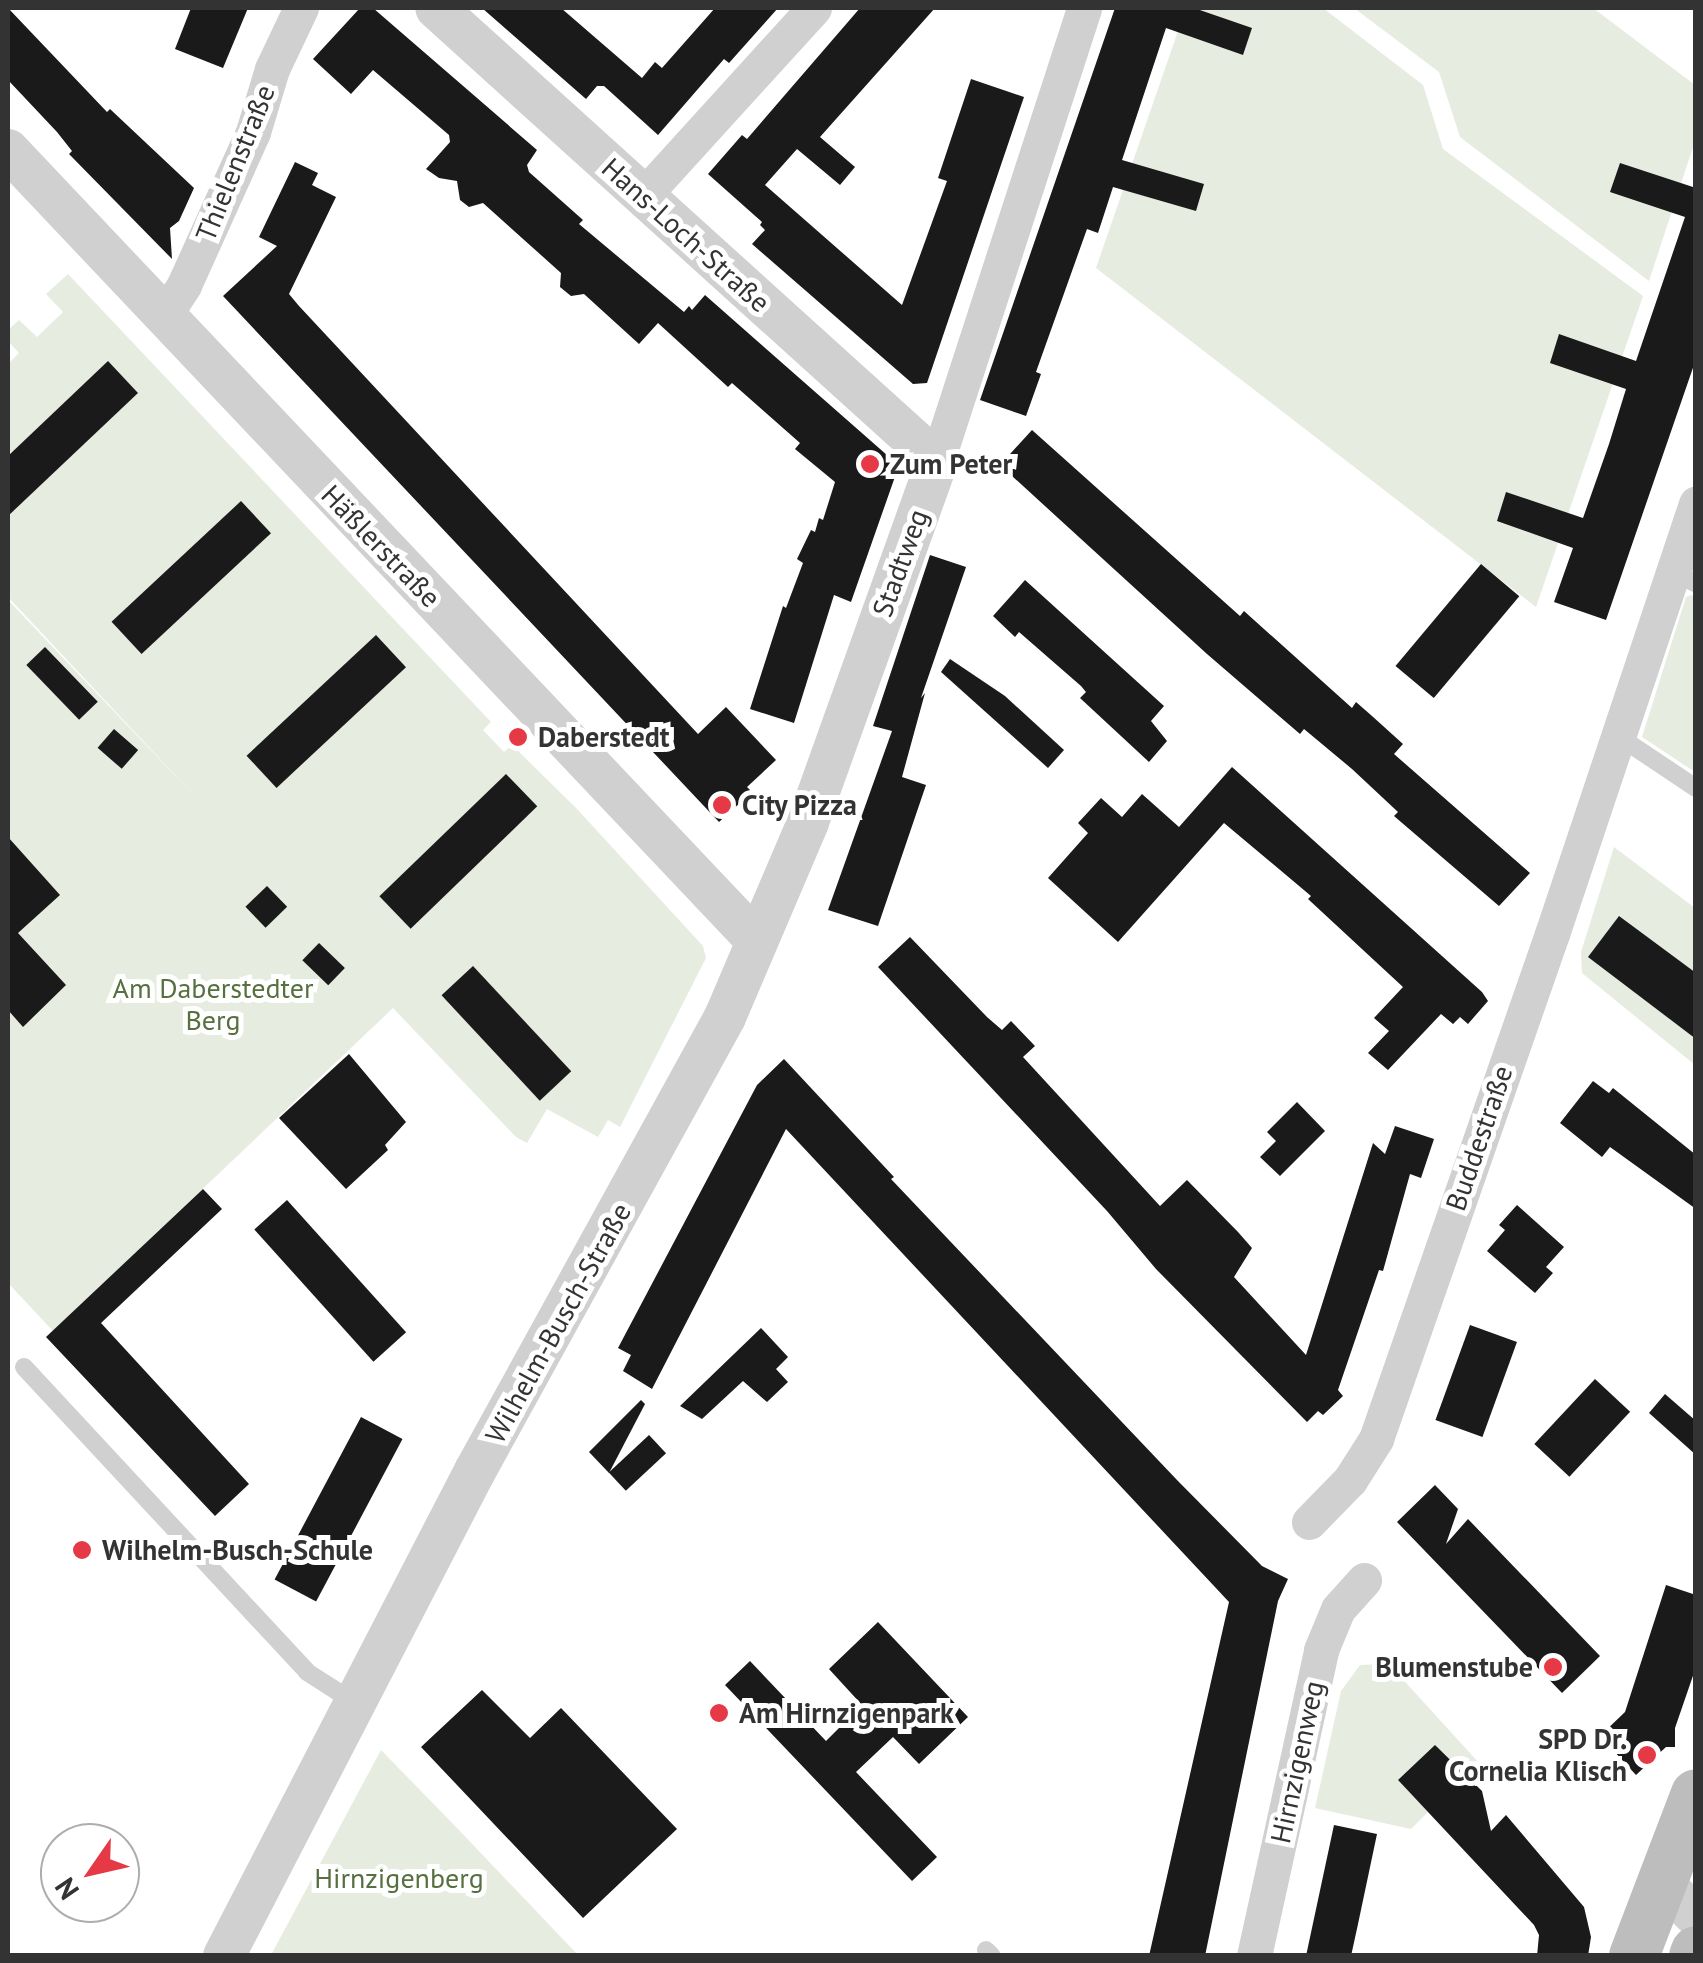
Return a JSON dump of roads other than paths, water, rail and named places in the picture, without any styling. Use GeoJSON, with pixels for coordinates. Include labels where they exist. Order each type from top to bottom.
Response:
{"type":"FeatureCollection","features":[{"type":"Feature","properties":{"kind":"main road"},"geometry":{"type":"LineString","coordinates":[[1634,1956],[1678,1899],[1696,1794]]}},
{"type":"Feature","properties":{"kind":"street","name":"Thielenstraße"},"geometry":{"type":"LineString","coordinates":[[164,316],[184,285],[253,132],[272,69],[300,8]]}},
{"type":"Feature","properties":{"kind":"street","name":"Hans-Loch-Straße"},"geometry":{"type":"LineString","coordinates":[[436,8],[937,461]]}},
{"type":"Feature","properties":{"kind":"street"},"geometry":{"type":"LineString","coordinates":[[644,196],[814,8]]}},
{"type":"Feature","properties":{"kind":"street","name":"Stadtweg"},"geometry":{"type":"LineString","coordinates":[[756,941],[808,822],[937,461],[1084,8]]}},
{"type":"Feature","properties":{"kind":"street","name":"Häßlerstraße"},"geometry":{"type":"LineString","coordinates":[[8,150],[756,941]]}},
{"type":"Feature","properties":{"kind":"street","name":"Buddestraße"},"geometry":{"type":"LineString","coordinates":[[1310,1522],[1350,1480],[1376,1439],[1618,736],[1684,578],[1696,503]]}},
{"type":"Feature","properties":{"kind":"street","name":"Wilhelm-Busch-Straße"},"geometry":{"type":"LineString","coordinates":[[224,1956],[475,1471],[652,1156],[725,1017],[756,941]]}},
{"type":"Feature","properties":{"kind":"street","name":"Hirnzigenweg"},"geometry":{"type":"LineString","coordinates":[[1254,1956],[1321,1650],[1338,1609],[1364,1580]]}},
{"type":"Feature","properties":{"kind":"lane"},"geometry":{"type":"LineString","coordinates":[[1618,736],[1696,788]]}},
{"type":"Feature","properties":{"kind":"lane"},"geometry":{"type":"LineString","coordinates":[[24,1367],[307,1672],[354,1702]]}},
{"type":"Feature","properties":{"kind":"place","name":"Zum Peter"},"geometry":{"type":"Point","coordinates":[870,464]}},
{"type":"Feature","properties":{"kind":"place","name":"Daberstedt"},"geometry":{"type":"Point","coordinates":[518,737]}},
{"type":"Feature","properties":{"kind":"place","name":"City Pizza"},"geometry":{"type":"Point","coordinates":[722,805]}},
{"type":"Feature","properties":{"kind":"place","name":"Wilhelm-Busch-Schule"},"geometry":{"type":"Point","coordinates":[82,1550]}},
{"type":"Feature","properties":{"kind":"place","name":"Blumenstube"},"geometry":{"type":"Point","coordinates":[1553,1667]}},
{"type":"Feature","properties":{"kind":"place","name":"Am Hirnzigenpark"},"geometry":{"type":"Point","coordinates":[719,1713]}},
{"type":"Feature","properties":{"kind":"place","name":"SPD Dr. Cornelia Klisch"},"geometry":{"type":"Point","coordinates":[1647,1755]}},
{"type":"Feature","properties":{"kind":"park label","name":"Am Daberstedter Berg"},"geometry":{"type":"Point","coordinates":[213,1004]}},
{"type":"Feature","properties":{"kind":"park label","name":"Hirnzigenberg"},"geometry":{"type":"Point","coordinates":[399,1878]}}]}
